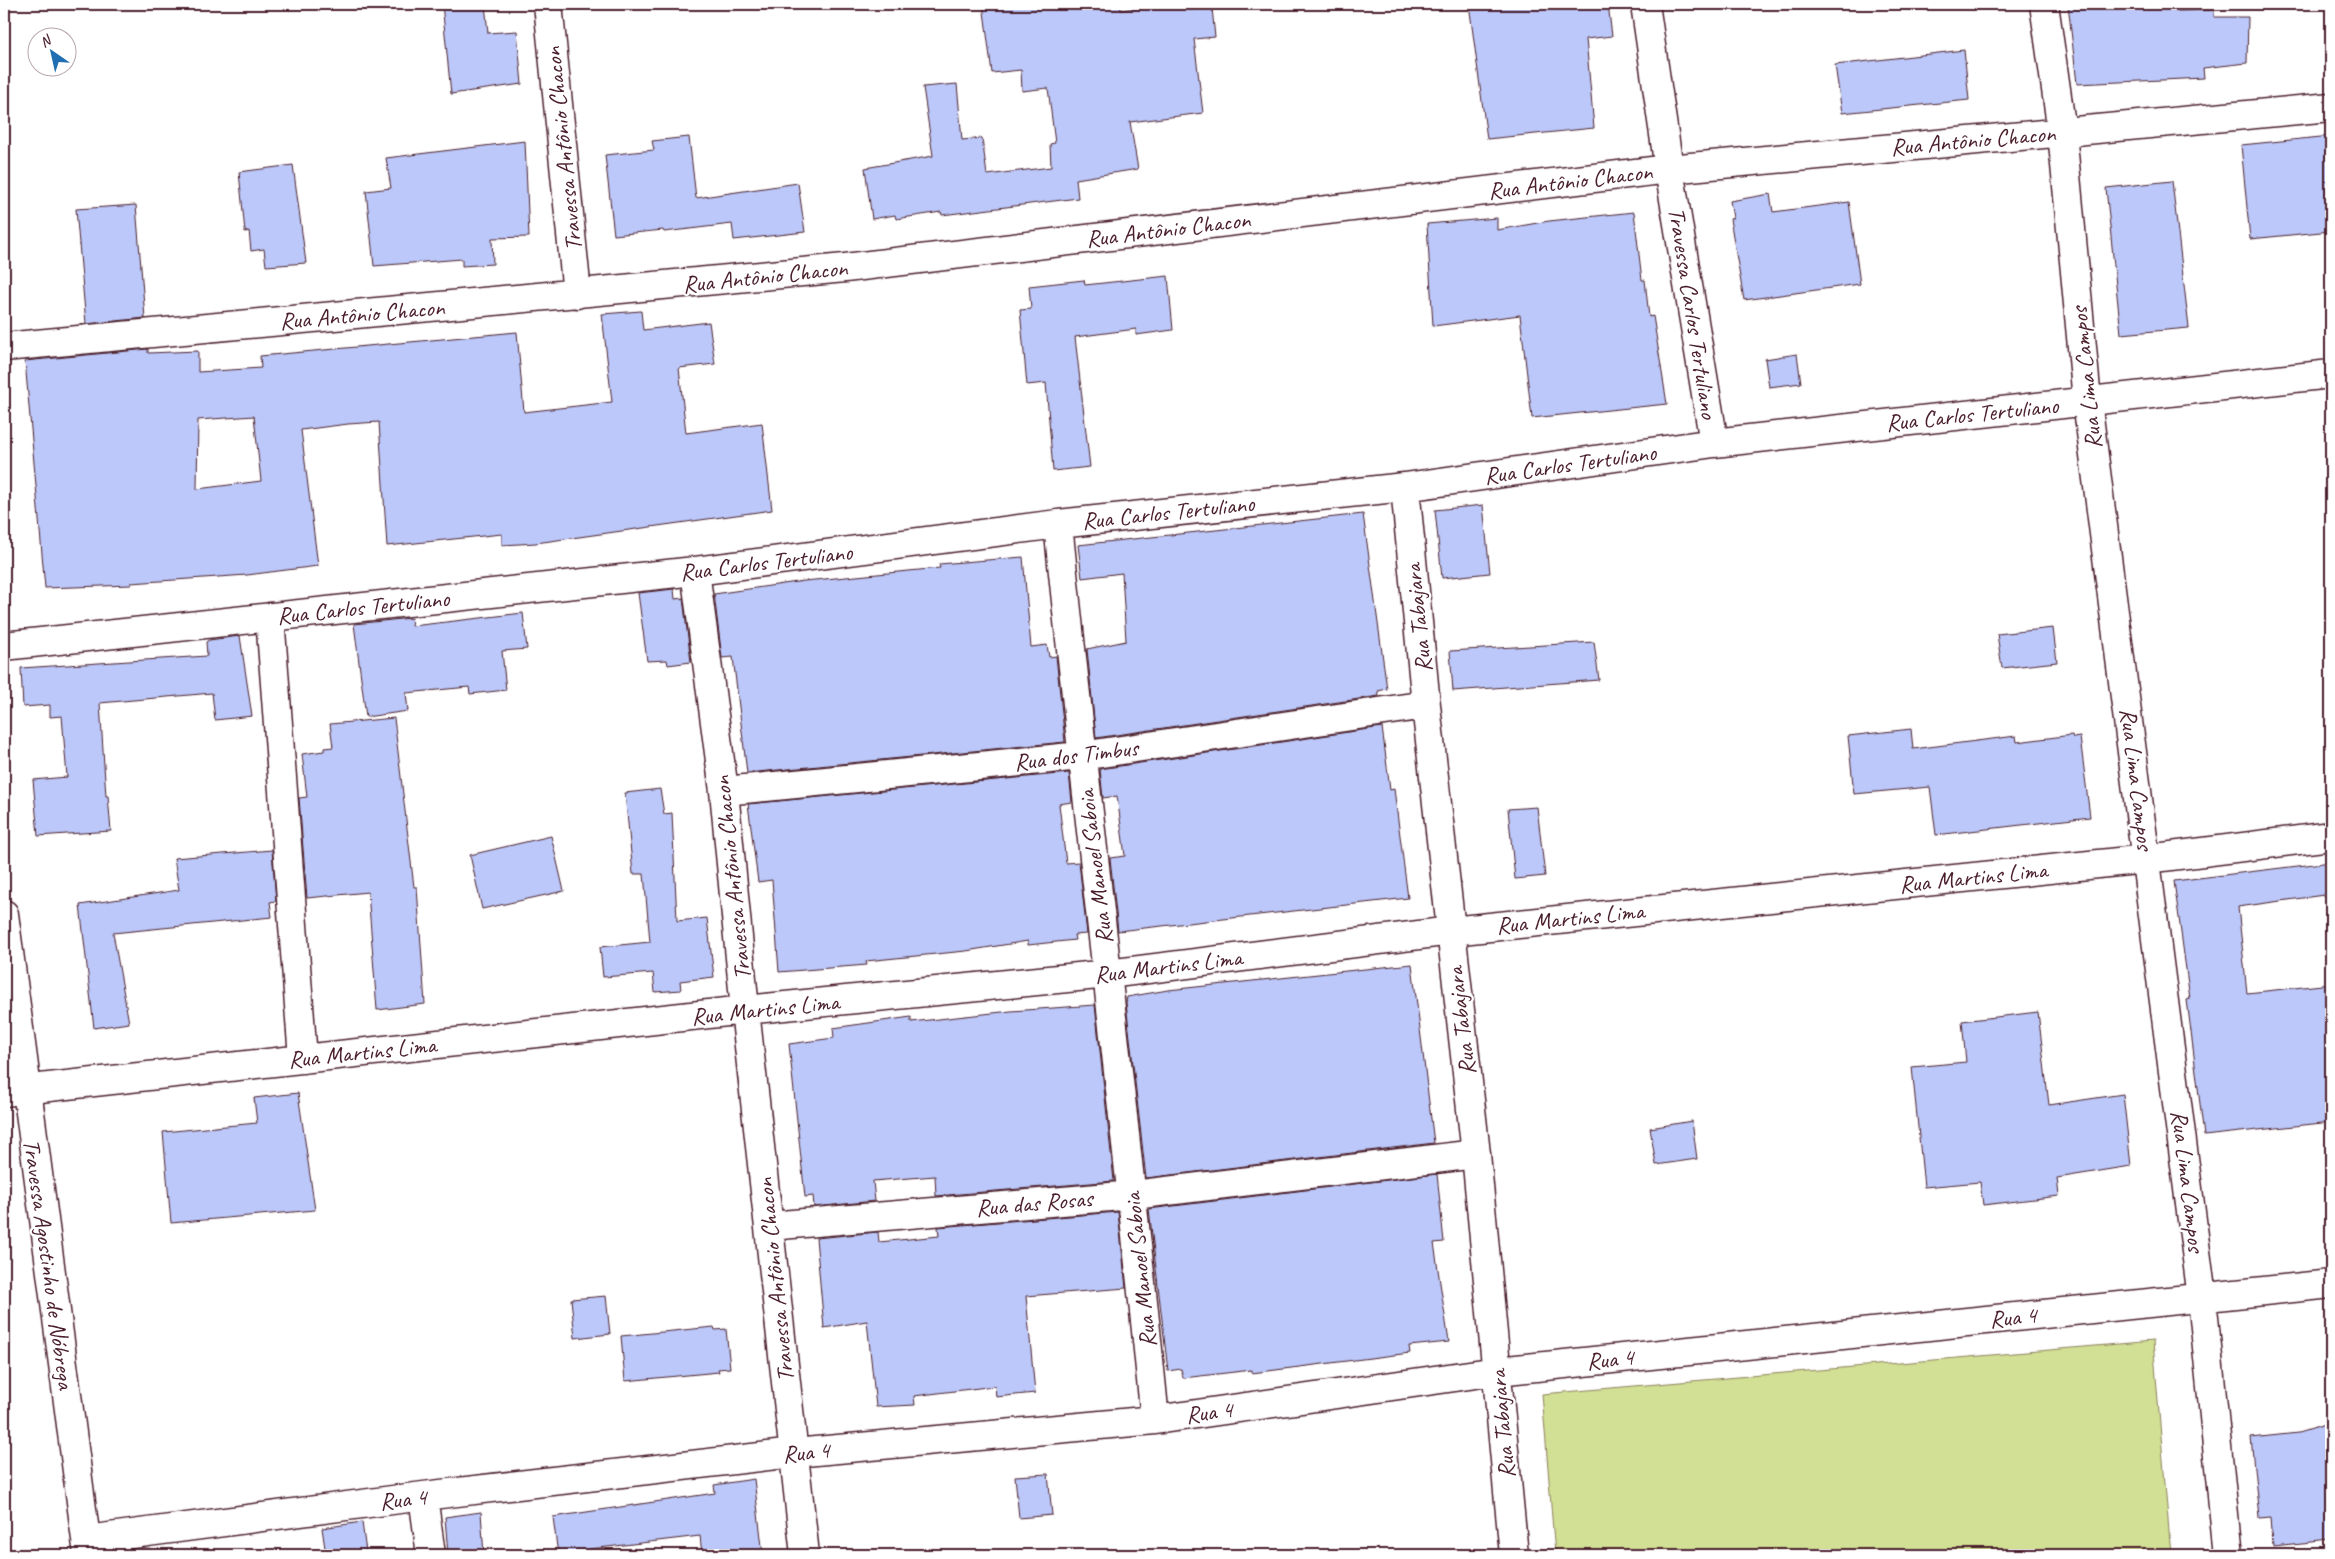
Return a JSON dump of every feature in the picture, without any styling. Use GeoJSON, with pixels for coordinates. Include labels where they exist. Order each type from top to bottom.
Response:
{"type":"FeatureCollection","features":[{"type":"Feature","properties":{"kind":"street","name":"Travessa Antônio Chacon"},"geometry":{"type":"LineString","coordinates":[[548,4],[577,294]]}},
{"type":"Feature","properties":{"kind":"street","name":"Travessa Carlos Tertuliano"},"geometry":{"type":"LineString","coordinates":[[1645,4],[1669,169],[1714,443]]}},
{"type":"Feature","properties":{"kind":"street","name":"Rua Lima Campos"},"geometry":{"type":"LineString","coordinates":[[2044,4],[2062,132],[2087,401],[2202,1298],[2228,1555]]}},
{"type":"Feature","properties":{"kind":"street","name":"Rua Antônio Chacon"},"geometry":{"type":"LineString","coordinates":[[4,347],[855,267],[1669,169],[2331,107]]}},
{"type":"Feature","properties":{"kind":"street","name":"Rua Carlos Tertuliano"},"geometry":{"type":"LineString","coordinates":[[4,646],[695,571],[1058,524],[1405,487],[1714,443],[2331,374]]}},
{"type":"Feature","properties":{"kind":"street","name":"Rua Tabajara"},"geometry":{"type":"LineString","coordinates":[[1405,487],[1426,705],[1476,1154],[1514,1555]]}},
{"type":"Feature","properties":{"kind":"street","name":"Rua Manoel Saboia"},"geometry":{"type":"LineString","coordinates":[[1058,524],[1081,756],[1133,1195],[1155,1420]]}},
{"type":"Feature","properties":{"kind":"street","name":"Travessa Antônio Chacon"},"geometry":{"type":"LineString","coordinates":[[695,571],[724,792],[744,1010],[805,1555]]}},
{"type":"Feature","properties":{"kind":"street"},"geometry":{"type":"LineString","coordinates":[[270,617],[303,1059]]}},
{"type":"Feature","properties":{"kind":"street","name":"Rua dos Timbus"},"geometry":{"type":"LineString","coordinates":[[724,792],[1081,756],[1426,705]]}},
{"type":"Feature","properties":{"kind":"street","name":"Rua Martins Lima"},"geometry":{"type":"LineString","coordinates":[[14,1090],[744,1010],[1108,974],[1451,930],[2147,859],[2331,836]]}},
{"type":"Feature","properties":{"kind":"street","name":"Travessa Agostinho de Nóbrega"},"geometry":{"type":"LineString","coordinates":[[4,914],[14,1090],[87,1548]]}},
{"type":"Feature","properties":{"kind":"street","name":"Rua das Rosas"},"geometry":{"type":"LineString","coordinates":[[769,1226],[1133,1195],[1476,1154]]}},
{"type":"Feature","properties":{"kind":"street","name":"Rua 4"},"geometry":{"type":"LineString","coordinates":[[87,1548],[423,1496],[794,1453],[1155,1420],[1497,1371],[2331,1284]]}},
{"type":"Feature","properties":{"kind":"street"},"geometry":{"type":"LineString","coordinates":[[423,1496],[431,1555]]}},
{"type":"Feature","properties":{"kind":"green space"},"geometry":{"type":"Polygon","coordinates":[[[2153,1341],[2171,1555],[1555,1555],[1542,1394],[2153,1341]]]}},
{"type":"Feature","properties":{"kind":"building"},"geometry":{"type":"Polygon","coordinates":[[[442,4],[485,4],[488,33],[517,31],[522,84],[451,94],[442,4]]]}},
{"type":"Feature","properties":{"kind":"building"},"geometry":{"type":"Polygon","coordinates":[[[983,4],[1120,4],[1121,10],[1164,4],[1189,4],[1190,10],[1212,8],[1215,37],[1194,39],[1203,113],[1130,122],[1138,169],[1076,179],[1078,198],[942,215],[941,212],[896,219],[895,215],[872,219],[865,168],[933,156],[923,87],[957,84],[962,140],[982,138],[987,175],[1051,167],[1050,144],[1055,143],[1048,88],[1022,91],[1021,70],[992,73],[983,4]]]}},
{"type":"Feature","properties":{"kind":"building"},"geometry":{"type":"Polygon","coordinates":[[[1469,4],[1608,4],[1612,36],[1586,39],[1594,128],[1487,139],[1469,4]]]}},
{"type":"Feature","properties":{"kind":"building"},"geometry":{"type":"Polygon","coordinates":[[[2068,4],[2177,4],[2178,11],[2214,10],[2214,17],[2248,17],[2247,63],[2203,68],[2204,78],[2077,84],[2068,4]]]}},
{"type":"Feature","properties":{"kind":"building"},"geometry":{"type":"Polygon","coordinates":[[[1964,50],[1969,100],[1842,113],[1835,65],[1964,50]]]}},
{"type":"Feature","properties":{"kind":"building"},"geometry":{"type":"Polygon","coordinates":[[[2331,136],[2331,231],[2250,239],[2241,145],[2331,136]]]}},
{"type":"Feature","properties":{"kind":"building"},"geometry":{"type":"Polygon","coordinates":[[[689,137],[696,198],[798,183],[805,232],[734,240],[732,224],[664,232],[663,230],[614,235],[605,155],[654,150],[652,141],[689,137]]]}},
{"type":"Feature","properties":{"kind":"building"},"geometry":{"type":"Polygon","coordinates":[[[525,141],[529,237],[492,238],[493,264],[462,266],[462,259],[374,266],[366,191],[391,188],[386,158],[525,141]]]}},
{"type":"Feature","properties":{"kind":"building"},"geometry":{"type":"Polygon","coordinates":[[[293,165],[306,263],[266,266],[264,249],[251,251],[249,231],[245,232],[239,172],[293,165]]]}},
{"type":"Feature","properties":{"kind":"building"},"geometry":{"type":"Polygon","coordinates":[[[2172,181],[2189,328],[2121,334],[2106,188],[2172,181]]]}},
{"type":"Feature","properties":{"kind":"building"},"geometry":{"type":"Polygon","coordinates":[[[1770,194],[1773,212],[1849,202],[1860,284],[1744,300],[1730,219],[1733,218],[1730,201],[1770,194]]]}},
{"type":"Feature","properties":{"kind":"building"},"geometry":{"type":"Polygon","coordinates":[[[136,205],[145,318],[86,324],[76,209],[136,205]]]}},
{"type":"Feature","properties":{"kind":"building"},"geometry":{"type":"Polygon","coordinates":[[[1634,212],[1642,280],[1645,280],[1649,317],[1653,316],[1667,404],[1532,418],[1520,315],[1433,326],[1427,224],[1497,218],[1497,230],[1549,221],[1634,212]]]}},
{"type":"Feature","properties":{"kind":"building"},"geometry":{"type":"Polygon","coordinates":[[[1168,276],[1173,330],[1136,335],[1136,329],[1075,337],[1090,467],[1053,471],[1046,383],[1027,385],[1020,310],[1031,309],[1029,286],[1084,280],[1085,285],[1168,276]]]}},
{"type":"Feature","properties":{"kind":"building"},"geometry":{"type":"Polygon","coordinates":[[[641,311],[643,330],[709,322],[715,364],[679,368],[686,433],[762,423],[772,510],[536,543],[502,545],[502,534],[387,546],[379,422],[348,424],[301,430],[318,566],[247,575],[131,583],[131,585],[45,588],[25,361],[148,349],[148,353],[198,351],[198,372],[261,368],[260,356],[517,332],[524,412],[612,402],[602,314],[641,311]],[[254,416],[198,420],[197,489],[261,481],[254,416]]]}},
{"type":"Feature","properties":{"kind":"building"},"geometry":{"type":"Polygon","coordinates":[[[1797,354],[1801,383],[1769,387],[1765,359],[1797,354]]]}},
{"type":"Feature","properties":{"kind":"building"},"geometry":{"type":"Polygon","coordinates":[[[1483,505],[1490,573],[1442,578],[1435,510],[1483,505]]]}},
{"type":"Feature","properties":{"kind":"building"},"geometry":{"type":"Polygon","coordinates":[[[1363,514],[1387,689],[1378,691],[1379,696],[1096,738],[1087,649],[1126,641],[1122,573],[1082,578],[1078,545],[1363,514]]]}},
{"type":"Feature","properties":{"kind":"building"},"geometry":{"type":"Polygon","coordinates":[[[1023,557],[1031,647],[1047,645],[1049,657],[1056,656],[1065,742],[747,773],[733,657],[722,658],[714,594],[804,581],[940,568],[939,564],[1023,557]]]}},
{"type":"Feature","properties":{"kind":"building"},"geometry":{"type":"Polygon","coordinates":[[[674,589],[675,599],[683,598],[691,662],[668,665],[667,660],[647,661],[638,593],[674,589]]]}},
{"type":"Feature","properties":{"kind":"building"},"geometry":{"type":"Polygon","coordinates":[[[523,613],[527,649],[502,651],[506,690],[470,694],[469,687],[406,693],[408,711],[366,717],[354,624],[411,618],[412,626],[523,613]]]}},
{"type":"Feature","properties":{"kind":"building"},"geometry":{"type":"Polygon","coordinates":[[[2053,628],[2057,662],[2002,668],[1997,634],[2053,628]]]}},
{"type":"Feature","properties":{"kind":"building"},"geometry":{"type":"Polygon","coordinates":[[[240,636],[252,716],[215,720],[212,693],[100,703],[106,796],[108,796],[111,831],[38,836],[33,780],[67,777],[62,716],[50,717],[50,705],[23,707],[21,668],[207,656],[206,642],[209,640],[240,636]]]}},
{"type":"Feature","properties":{"kind":"building"},"geometry":{"type":"Polygon","coordinates":[[[1594,642],[1599,680],[1453,691],[1450,651],[1594,642]]]}},
{"type":"Feature","properties":{"kind":"building"},"geometry":{"type":"Polygon","coordinates":[[[394,718],[414,887],[417,887],[425,1004],[377,1010],[368,892],[307,898],[299,798],[307,797],[302,754],[324,751],[324,748],[333,747],[330,724],[394,718]]]}},
{"type":"Feature","properties":{"kind":"building"},"geometry":{"type":"Polygon","coordinates":[[[1382,727],[1390,790],[1394,789],[1408,898],[1118,931],[1110,858],[1125,856],[1117,796],[1103,798],[1100,769],[1382,727]]]}},
{"type":"Feature","properties":{"kind":"building"},"geometry":{"type":"Polygon","coordinates":[[[1911,729],[1913,749],[2016,736],[2017,742],[2072,735],[2073,738],[2080,737],[2090,817],[1936,835],[1930,787],[1854,794],[1848,736],[1911,729]]]}},
{"type":"Feature","properties":{"kind":"building"},"geometry":{"type":"Polygon","coordinates":[[[1069,773],[1072,802],[1059,804],[1066,863],[1079,862],[1087,934],[1074,935],[1075,940],[1028,945],[1028,941],[966,951],[866,961],[867,965],[779,972],[772,880],[758,882],[748,804],[1069,773]]]}},
{"type":"Feature","properties":{"kind":"building"},"geometry":{"type":"Polygon","coordinates":[[[660,789],[664,814],[672,813],[677,921],[707,918],[714,977],[680,981],[681,990],[655,992],[653,973],[603,977],[600,947],[650,942],[644,874],[633,874],[625,793],[660,789]]]}},
{"type":"Feature","properties":{"kind":"building"},"geometry":{"type":"Polygon","coordinates":[[[1537,807],[1545,876],[1515,879],[1508,809],[1537,807]]]}},
{"type":"Feature","properties":{"kind":"building"},"geometry":{"type":"Polygon","coordinates":[[[551,836],[564,891],[482,909],[470,855],[551,836]]]}},
{"type":"Feature","properties":{"kind":"building"},"geometry":{"type":"Polygon","coordinates":[[[272,850],[276,901],[270,902],[272,917],[113,933],[129,1023],[94,1028],[80,905],[179,890],[174,858],[272,850]]]}},
{"type":"Feature","properties":{"kind":"building"},"geometry":{"type":"Polygon","coordinates":[[[2331,862],[2331,894],[2238,907],[2247,993],[2331,984],[2331,1122],[2204,1136],[2187,1000],[2190,999],[2174,881],[2331,862]]]}},
{"type":"Feature","properties":{"kind":"building"},"geometry":{"type":"Polygon","coordinates":[[[1412,964],[1434,1143],[1146,1178],[1126,1003],[1127,997],[1168,990],[1412,964]]]}},
{"type":"Feature","properties":{"kind":"building"},"geometry":{"type":"Polygon","coordinates":[[[1095,1005],[1114,1181],[936,1196],[935,1176],[873,1181],[875,1201],[814,1207],[813,1196],[805,1197],[789,1044],[834,1038],[833,1028],[911,1017],[911,1022],[1011,1011],[1095,1005]]]}},
{"type":"Feature","properties":{"kind":"building"},"geometry":{"type":"Polygon","coordinates":[[[2038,1012],[2049,1105],[2123,1094],[2131,1166],[2057,1178],[2059,1196],[1983,1205],[1980,1182],[1924,1187],[1912,1067],[1966,1062],[1962,1021],[2038,1012]]]}},
{"type":"Feature","properties":{"kind":"building"},"geometry":{"type":"Polygon","coordinates":[[[298,1093],[315,1210],[171,1223],[163,1132],[257,1123],[254,1098],[298,1093]]]}},
{"type":"Feature","properties":{"kind":"building"},"geometry":{"type":"Polygon","coordinates":[[[1692,1121],[1697,1159],[1656,1165],[1650,1128],[1692,1121]]]}},
{"type":"Feature","properties":{"kind":"building"},"geometry":{"type":"Polygon","coordinates":[[[1437,1174],[1444,1242],[1434,1243],[1449,1342],[1409,1346],[1410,1353],[1252,1373],[1252,1370],[1183,1378],[1181,1369],[1168,1371],[1149,1209],[1437,1174]]]}},
{"type":"Feature","properties":{"kind":"building"},"geometry":{"type":"Polygon","coordinates":[[[1118,1212],[1126,1288],[1026,1296],[1035,1393],[996,1397],[995,1386],[914,1396],[915,1405],[876,1407],[867,1321],[824,1328],[816,1238],[878,1232],[879,1242],[939,1236],[938,1227],[1118,1212]]]}},
{"type":"Feature","properties":{"kind":"building"},"geometry":{"type":"Polygon","coordinates":[[[606,1296],[610,1334],[575,1338],[571,1299],[606,1296]]]}},
{"type":"Feature","properties":{"kind":"building"},"geometry":{"type":"Polygon","coordinates":[[[714,1327],[715,1330],[726,1329],[730,1368],[718,1369],[719,1372],[625,1381],[621,1336],[714,1327]]]}},
{"type":"Feature","properties":{"kind":"building"},"geometry":{"type":"Polygon","coordinates":[[[2331,1423],[2331,1541],[2273,1547],[2271,1517],[2259,1518],[2251,1438],[2298,1433],[2331,1423]]]}},
{"type":"Feature","properties":{"kind":"building"},"geometry":{"type":"Polygon","coordinates":[[[1048,1474],[1052,1515],[1019,1518],[1015,1476],[1048,1474]]]}},
{"type":"Feature","properties":{"kind":"building"},"geometry":{"type":"Polygon","coordinates":[[[754,1479],[763,1555],[702,1555],[700,1536],[590,1549],[590,1555],[558,1555],[553,1517],[715,1493],[714,1485],[754,1479]]]}},
{"type":"Feature","properties":{"kind":"building"},"geometry":{"type":"Polygon","coordinates":[[[481,1512],[484,1555],[448,1555],[445,1517],[481,1512]]]}},
{"type":"Feature","properties":{"kind":"building"},"geometry":{"type":"Polygon","coordinates":[[[362,1522],[366,1552],[326,1555],[322,1528],[362,1522]]]}}]}
